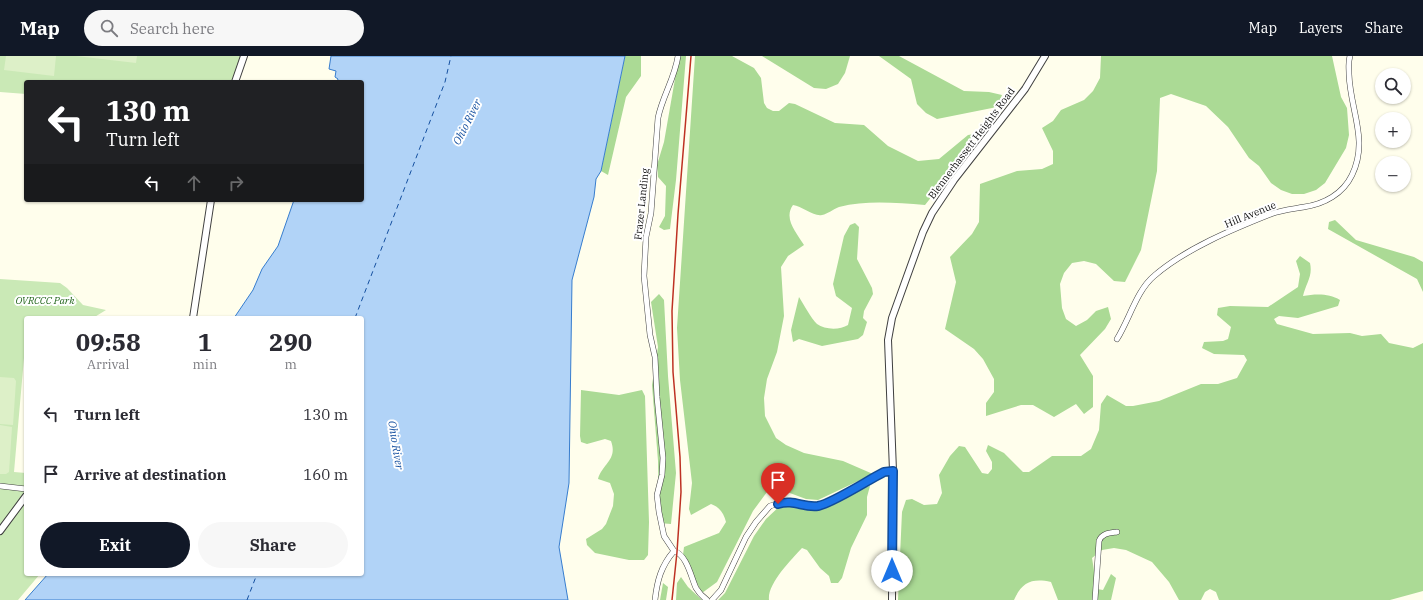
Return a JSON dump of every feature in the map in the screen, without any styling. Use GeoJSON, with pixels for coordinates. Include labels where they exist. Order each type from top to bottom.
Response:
{"type":"FeatureCollection","features":[{"type":"Feature","properties":{"kind":"street"},"geometry":{"type":"LineString","coordinates":[[236,80],[244,56]]}},
{"type":"Feature","properties":{"kind":"street","name":"Frazer Landing"},"geometry":{"type":"LineString","coordinates":[[678,56],[674,74],[660,107],[658,118],[651,213],[646,237],[644,276],[650,335],[655,357],[657,398],[663,458],[662,474],[657,495],[661,524],[664,536],[674,551],[677,552],[688,566],[697,590],[707,600]]}},
{"type":"Feature","properties":{"kind":"street","name":"Blennerhassett Heights Road"},"geometry":{"type":"LineString","coordinates":[[892,600],[893,471],[889,330],[913,257],[932,213],[954,180],[1025,89],[1045,56]]}},
{"type":"Feature","properties":{"kind":"street","name":"Hill Avenue"},"geometry":{"type":"LineString","coordinates":[[1117,339],[1141,292],[1152,277],[1164,268],[1206,243],[1273,213],[1323,202],[1340,192],[1348,184],[1358,159],[1360,147],[1349,81],[1348,60],[1350,56]]}},
{"type":"Feature","properties":{"kind":"street"},"geometry":{"type":"LineString","coordinates":[[193,316],[211,202]]}},
{"type":"Feature","properties":{"kind":"street"},"geometry":{"type":"LineString","coordinates":[[712,600],[721,590],[746,537],[756,522],[770,506],[786,501],[807,506],[818,506],[831,501],[884,472],[893,471]]}},
{"type":"Feature","properties":{"kind":"street"},"geometry":{"type":"LineString","coordinates":[[0,486],[24,489]]}},
{"type":"Feature","properties":{"kind":"street"},"geometry":{"type":"LineString","coordinates":[[0,531],[24,499]]}},
{"type":"Feature","properties":{"kind":"street"},"geometry":{"type":"LineString","coordinates":[[1095,600],[1100,537],[1117,532]]}},
{"type":"Feature","properties":{"kind":"street"},"geometry":{"type":"LineString","coordinates":[[655,600],[663,565],[674,551]]}},
{"type":"Feature","properties":{"kind":"green space"},"geometry":{"type":"Polygon","coordinates":[[[0,56],[241,56],[234,80],[24,80],[24,94],[0,92],[0,56]]]}},
{"type":"Feature","properties":{"kind":"green space"},"geometry":{"type":"Polygon","coordinates":[[[6,56],[56,56],[54,76],[4,70],[6,56]]]}},
{"type":"Feature","properties":{"kind":"green space"},"geometry":{"type":"Polygon","coordinates":[[[76,56],[137,56],[136,63],[76,56]]]}},
{"type":"Feature","properties":{"kind":"green space"},"geometry":{"type":"Polygon","coordinates":[[[625,56],[641,56],[641,76],[626,97],[608,175],[601,171],[625,56]]]}},
{"type":"Feature","properties":{"kind":"green space"},"geometry":{"type":"Polygon","coordinates":[[[679,56],[686,56],[676,180],[670,229],[664,230],[659,227],[665,216],[666,186],[658,177],[657,165],[664,142],[679,56]]]}},
{"type":"Feature","properties":{"kind":"green space"},"geometry":{"type":"Polygon","coordinates":[[[695,56],[732,56],[754,68],[761,78],[764,103],[767,108],[773,111],[779,111],[789,103],[795,104],[835,123],[864,125],[888,146],[918,161],[939,159],[968,135],[974,134],[972,146],[925,205],[903,203],[860,203],[839,207],[822,215],[812,213],[793,205],[790,210],[790,221],[792,226],[804,245],[788,256],[781,267],[784,316],[777,352],[767,379],[764,398],[765,416],[776,438],[786,445],[804,453],[843,461],[873,474],[818,500],[806,499],[779,489],[767,492],[753,511],[717,582],[702,593],[683,555],[684,547],[719,533],[726,522],[721,511],[711,504],[691,515],[689,509],[692,483],[680,380],[677,328],[695,56]]]}},
{"type":"Feature","properties":{"kind":"green space"},"geometry":{"type":"Polygon","coordinates":[[[762,56],[850,56],[845,73],[838,84],[826,89],[814,88],[762,56]]]}},
{"type":"Feature","properties":{"kind":"green space"},"geometry":{"type":"Polygon","coordinates":[[[879,56],[899,56],[964,91],[989,92],[1002,95],[997,107],[937,119],[926,113],[917,104],[911,79],[879,56]]]}},
{"type":"Feature","properties":{"kind":"green space"},"geometry":{"type":"Polygon","coordinates":[[[1101,56],[1332,56],[1341,97],[1347,108],[1349,135],[1346,148],[1325,183],[1316,190],[1304,194],[1292,194],[1281,190],[1271,183],[1259,166],[1249,158],[1228,127],[1206,106],[1171,94],[1160,98],[1157,171],[1141,250],[1125,282],[1114,281],[1096,264],[1084,261],[1072,263],[1064,273],[1060,284],[1062,308],[1066,319],[1076,326],[1087,320],[1096,311],[1108,307],[1111,319],[1105,329],[1080,355],[1093,376],[1093,407],[1084,414],[1076,404],[1054,417],[1033,405],[1021,405],[986,416],[986,403],[994,392],[994,379],[983,359],[974,349],[945,329],[956,282],[950,257],[972,234],[979,222],[980,184],[1017,171],[1042,169],[1053,164],[1053,151],[1042,128],[1053,121],[1061,110],[1084,100],[1093,91],[1100,78],[1101,56]]]}},
{"type":"Feature","properties":{"kind":"green space"},"geometry":{"type":"Polygon","coordinates":[[[1335,220],[1356,240],[1414,257],[1423,262],[1423,292],[1417,279],[1328,229],[1329,222],[1335,220]]]}},
{"type":"Feature","properties":{"kind":"green space"},"geometry":{"type":"Polygon","coordinates":[[[855,223],[859,227],[857,259],[872,288],[873,294],[864,311],[863,318],[867,322],[863,335],[858,339],[822,346],[799,339],[793,342],[791,330],[799,297],[812,318],[820,326],[832,329],[845,327],[848,325],[852,308],[836,296],[833,284],[844,236],[850,225],[855,223]]]}},
{"type":"Feature","properties":{"kind":"green space"},"geometry":{"type":"Polygon","coordinates":[[[1300,256],[1310,263],[1311,268],[1310,276],[1303,296],[1331,296],[1340,300],[1338,306],[1298,318],[1279,316],[1274,319],[1277,324],[1313,334],[1350,333],[1362,336],[1381,334],[1389,343],[1413,348],[1423,343],[1423,591],[1390,600],[1219,600],[1216,592],[1210,589],[1205,592],[1201,600],[1179,600],[1169,582],[1152,562],[1126,550],[1114,548],[1102,550],[1092,558],[1097,589],[1103,590],[1111,574],[1116,578],[1111,600],[1058,600],[1051,582],[1033,581],[1024,585],[1020,589],[1014,600],[898,600],[902,512],[906,500],[912,499],[924,505],[937,504],[942,493],[939,475],[950,456],[959,446],[965,447],[982,473],[988,474],[992,469],[992,462],[986,451],[988,445],[1004,453],[1023,472],[1029,472],[1052,456],[1081,456],[1091,449],[1099,430],[1101,404],[1107,395],[1126,406],[1133,406],[1159,401],[1201,384],[1218,384],[1237,378],[1247,360],[1244,355],[1214,354],[1202,348],[1204,342],[1223,341],[1228,339],[1231,327],[1217,315],[1218,308],[1230,306],[1268,307],[1298,287],[1300,274],[1296,261],[1300,256]]]}},
{"type":"Feature","properties":{"kind":"green space","name":"OVRCCC Park"},"geometry":{"type":"Polygon","coordinates":[[[0,279],[60,283],[67,288],[83,305],[106,310],[96,316],[24,316],[24,358],[14,472],[24,473],[24,576],[38,576],[18,600],[0,600],[0,279]]]}},
{"type":"Feature","properties":{"kind":"green space"},"geometry":{"type":"Polygon","coordinates":[[[659,294],[664,300],[668,376],[676,473],[671,524],[659,523],[658,461],[652,385],[658,347],[651,302],[659,294]]]}},
{"type":"Feature","properties":{"kind":"green space"},"geometry":{"type":"Polygon","coordinates":[[[0,377],[14,378],[16,381],[13,425],[0,424],[0,377]]]}},
{"type":"Feature","properties":{"kind":"green space"},"geometry":{"type":"Polygon","coordinates":[[[581,390],[619,395],[642,390],[645,396],[649,522],[648,555],[644,560],[629,560],[595,553],[587,545],[586,539],[602,529],[606,524],[613,506],[614,494],[610,483],[598,479],[611,457],[613,447],[611,441],[605,439],[587,444],[581,442],[581,390]]]}},
{"type":"Feature","properties":{"kind":"green space"},"geometry":{"type":"Polygon","coordinates":[[[0,425],[12,427],[9,472],[6,474],[0,474],[0,425]]]}},
{"type":"Feature","properties":{"kind":"green space"},"geometry":{"type":"Polygon","coordinates":[[[870,486],[867,497],[867,515],[851,548],[842,578],[838,583],[831,583],[829,576],[820,568],[807,550],[802,548],[781,572],[769,594],[769,600],[718,600],[725,593],[754,536],[766,519],[782,504],[809,510],[825,509],[861,488],[870,486]]]}},
{"type":"Feature","properties":{"kind":"green space"},"geometry":{"type":"Polygon","coordinates":[[[681,577],[688,587],[702,600],[676,600],[677,583],[681,577]]]}},
{"type":"Feature","properties":{"kind":"green space"},"geometry":{"type":"Polygon","coordinates":[[[663,583],[668,587],[666,600],[660,600],[663,583]]]}},
{"type":"Feature","properties":{"kind":"water","name":"Ohio River"},"geometry":{"type":"Polygon","coordinates":[[[331,56],[625,56],[601,171],[596,179],[594,197],[572,280],[569,483],[559,547],[568,600],[25,600],[46,576],[364,576],[364,316],[235,316],[253,290],[262,269],[278,246],[293,202],[364,202],[364,80],[338,80],[335,77],[336,71],[329,69],[331,56]]]}},
{"type":"Feature","properties":{"kind":"ferry route"},"geometry":{"type":"LineString","coordinates":[[356,316],[445,82],[451,56]]}},
{"type":"Feature","properties":{"kind":"ferry route"},"geometry":{"type":"LineString","coordinates":[[247,600],[256,576]]}},
{"type":"Feature","properties":{"kind":"railway"},"geometry":{"type":"LineString","coordinates":[[672,600],[681,492],[680,457],[673,372],[672,311],[678,214],[691,56]]}},
{"type":"Feature","properties":{"kind":"route"},"geometry":{"type":"LineString","coordinates":[[778,504],[786,501],[807,506],[818,506],[831,501],[884,472],[893,471],[892,571]]}}]}
